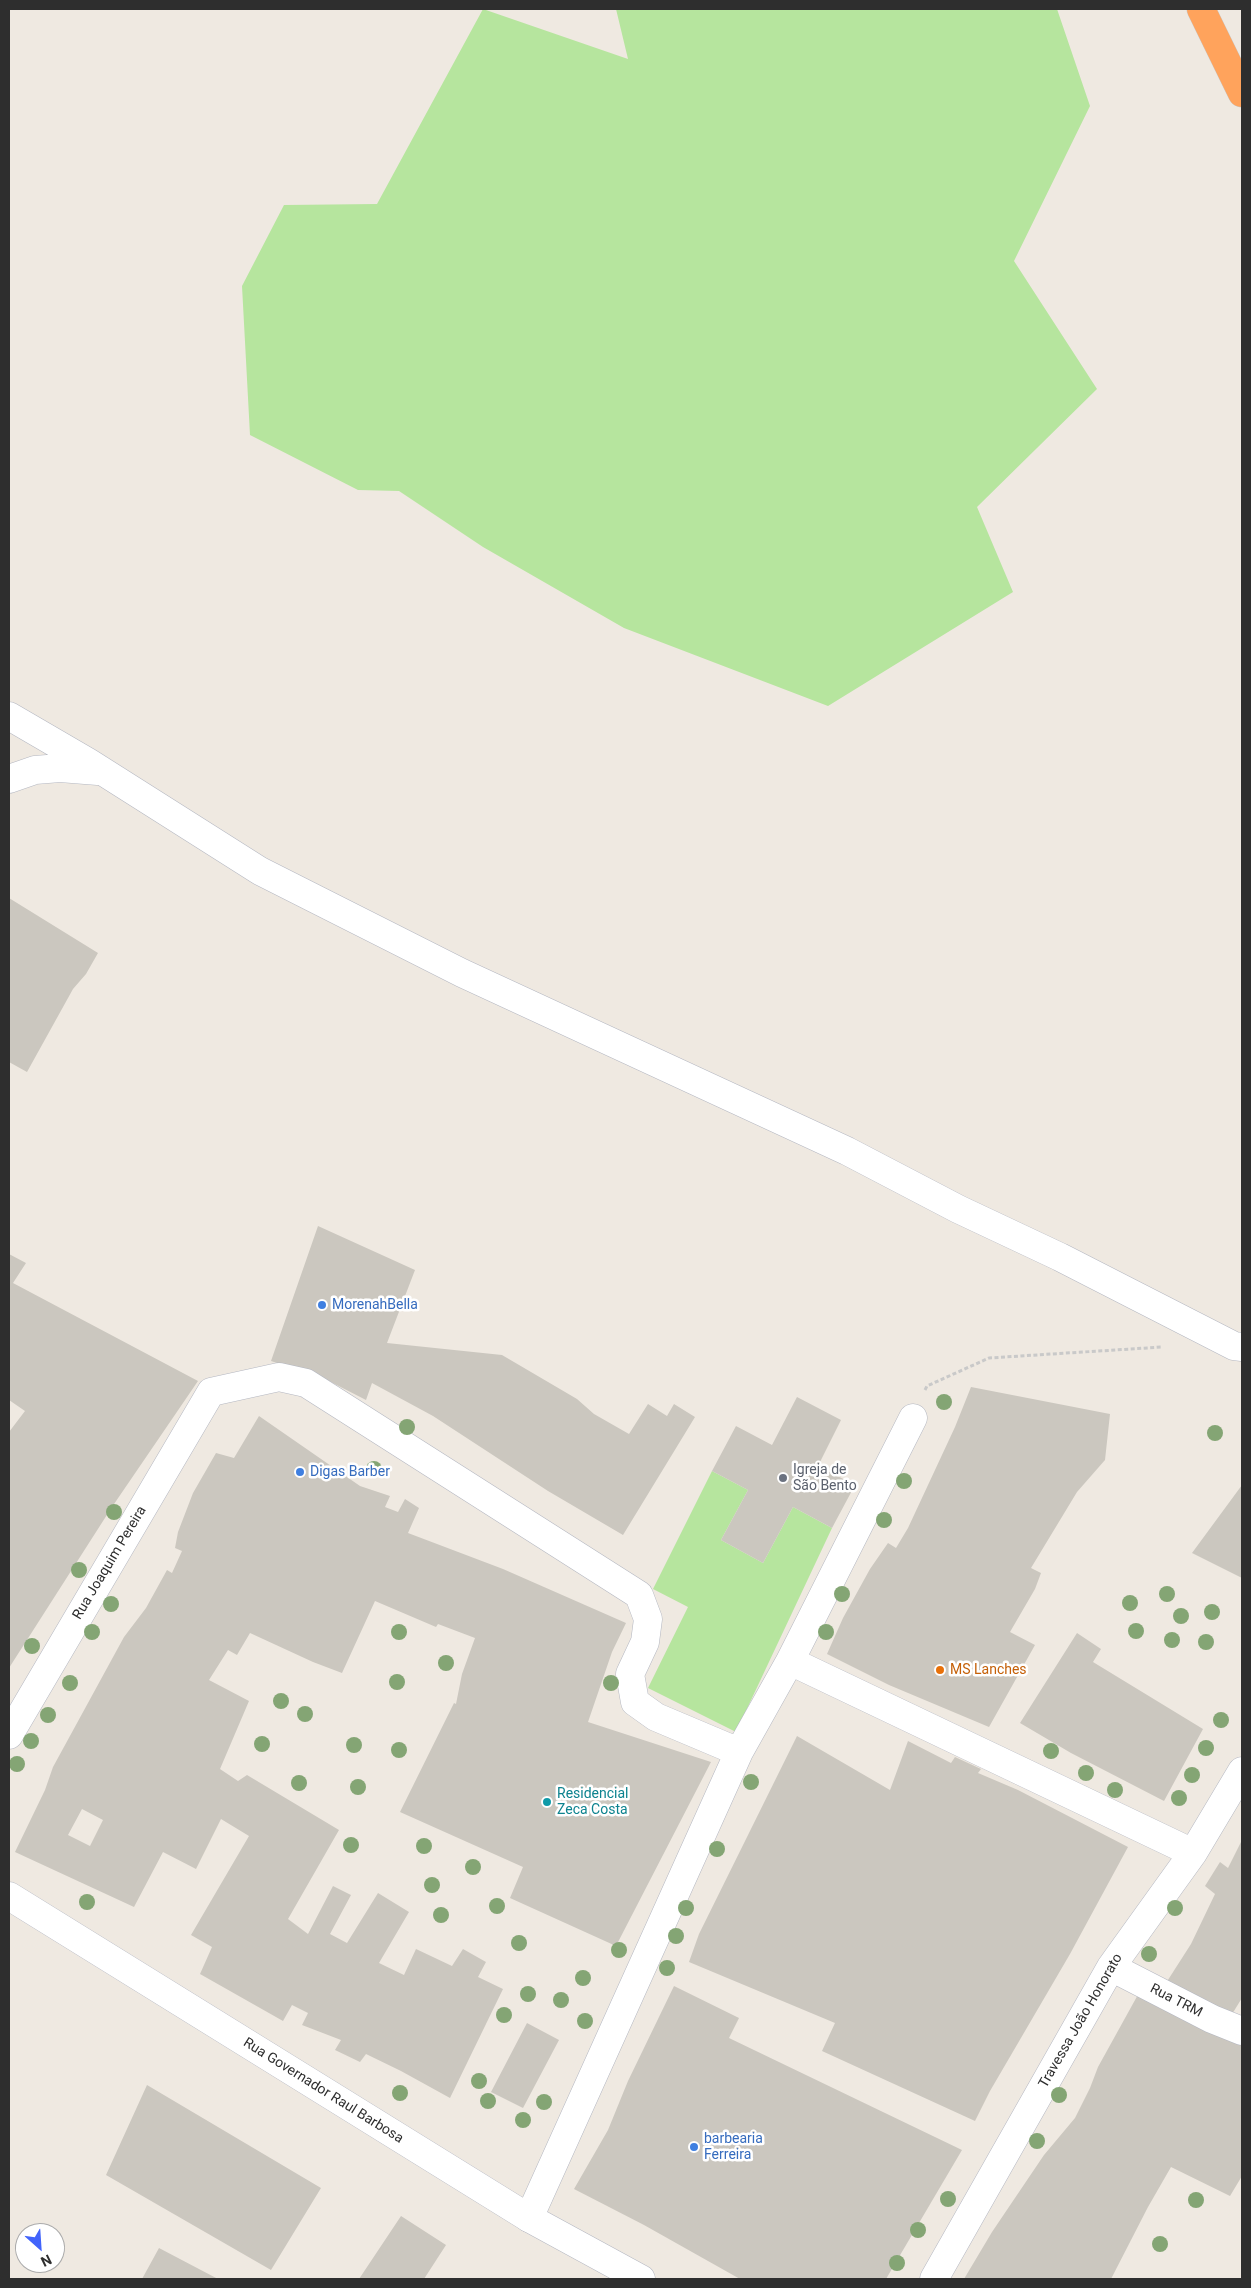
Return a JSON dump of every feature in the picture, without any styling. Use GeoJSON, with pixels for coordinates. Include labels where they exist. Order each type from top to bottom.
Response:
{"type":"FeatureCollection","features":[{"type":"Feature","properties":{"kind":"highway"},"geometry":{"type":"LineString","coordinates":[[1201,9],[1242,94]]}},
{"type":"Feature","properties":{"kind":"street"},"geometry":{"type":"LineString","coordinates":[[9,716],[103,771],[260,870],[453,969],[847,1151],[958,1209],[1060,1257],[1234,1346],[1242,1347]]}},
{"type":"Feature","properties":{"kind":"street"},"geometry":{"type":"LineString","coordinates":[[9,779],[34,770],[60,768],[103,771]]}},
{"type":"Feature","properties":{"kind":"street","name":"Rua Joaquim Pereira"},"geometry":{"type":"LineString","coordinates":[[9,1735],[211,1392],[279,1377],[306,1383],[638,1595],[648,1620],[645,1642],[630,1674],[635,1702],[656,1717],[739,1752]]}},
{"type":"Feature","properties":{"kind":"street"},"geometry":{"type":"LineString","coordinates":[[528,2218],[739,1752],[790,1661],[912,1418]]}},
{"type":"Feature","properties":{"kind":"street"},"geometry":{"type":"LineString","coordinates":[[790,1661],[1193,1853]]}},
{"type":"Feature","properties":{"kind":"street","name":"Travessa João Honorato"},"geometry":{"type":"LineString","coordinates":[[934,2279],[1111,1967],[1193,1853],[1242,1771]]}},
{"type":"Feature","properties":{"kind":"street","name":"Rua Governador Raul Barbosa"},"geometry":{"type":"LineString","coordinates":[[9,1896],[528,2218],[641,2279]]}},
{"type":"Feature","properties":{"kind":"street","name":"Rua TRM"},"geometry":{"type":"LineString","coordinates":[[1111,1967],[1212,2019],[1242,2031]]}},
{"type":"Feature","properties":{"kind":"path"},"geometry":{"type":"LineString","coordinates":[[912,1418],[927,1386],[989,1358],[1166,1347]]}},
{"type":"Feature","properties":{"kind":"green space"},"geometry":{"type":"Polygon","coordinates":[[[483,9],[628,59],[616,9],[1057,9],[1090,106],[1014,261],[1097,389],[977,507],[1013,592],[828,706],[624,628],[483,547],[399,491],[358,490],[250,435],[242,286],[284,205],[377,204],[483,9]]]}},
{"type":"Feature","properties":{"kind":"green space"},"geometry":{"type":"Polygon","coordinates":[[[712,1471],[748,1490],[721,1540],[763,1563],[793,1507],[832,1528],[736,1732],[648,1688],[688,1607],[653,1589],[712,1471]]]}},
{"type":"Feature","properties":{"kind":"building"},"geometry":{"type":"Polygon","coordinates":[[[9,898],[98,953],[86,974],[73,989],[27,1072],[9,1062],[9,898]]]}},
{"type":"Feature","properties":{"kind":"building"},"geometry":{"type":"Polygon","coordinates":[[[318,1226],[415,1270],[387,1343],[502,1355],[577,1399],[594,1414],[629,1434],[648,1404],[667,1416],[674,1404],[695,1417],[623,1535],[548,1491],[433,1416],[372,1383],[366,1400],[325,1379],[271,1361],[318,1226]]]}},
{"type":"Feature","properties":{"kind":"building"},"geometry":{"type":"Polygon","coordinates":[[[9,1254],[26,1263],[13,1283],[198,1381],[112,1507],[9,1668],[9,1432],[25,1411],[9,1400],[9,1254]]]}},
{"type":"Feature","properties":{"kind":"building"},"geometry":{"type":"Polygon","coordinates":[[[971,1387],[1110,1414],[1105,1460],[1077,1492],[1031,1568],[1041,1573],[1035,1589],[1010,1632],[1035,1645],[989,1727],[889,1685],[827,1654],[843,1618],[870,1569],[888,1543],[896,1548],[908,1528],[955,1427],[971,1387]]]}},
{"type":"Feature","properties":{"kind":"building","name":"Igreja de São Bento"},"geometry":{"type":"Polygon","coordinates":[[[797,1397],[841,1420],[818,1466],[855,1485],[832,1528],[793,1507],[763,1563],[721,1540],[748,1490],[712,1471],[736,1426],[772,1445],[797,1397]]]}},
{"type":"Feature","properties":{"kind":"building"},"geometry":{"type":"Polygon","coordinates":[[[259,1416],[360,1486],[390,1496],[385,1507],[398,1512],[405,1499],[419,1508],[408,1533],[503,1569],[626,1623],[612,1652],[588,1722],[711,1762],[616,1946],[510,1898],[523,1867],[400,1812],[454,1703],[456,1704],[462,1674],[475,1638],[438,1624],[436,1627],[375,1601],[342,1673],[250,1633],[237,1655],[228,1650],[209,1680],[249,1701],[220,1769],[238,1781],[247,1775],[339,1830],[288,1919],[308,1934],[333,1886],[351,1895],[330,1934],[347,1943],[378,1893],[409,1912],[379,1963],[404,1975],[416,1949],[452,1966],[463,1949],[486,1962],[478,1977],[503,1989],[450,2098],[366,2054],[360,2062],[335,2050],[341,2040],[302,2025],[308,2013],[292,2005],[283,2021],[200,1974],[212,1947],[191,1935],[249,1836],[221,1819],[196,1869],[163,1852],[134,1907],[15,1852],[45,1790],[53,1767],[124,1637],[146,1608],[167,1570],[172,1573],[182,1551],[175,1548],[178,1532],[193,1493],[216,1453],[234,1458],[259,1416]],[[82,1809],[68,1835],[90,1846],[103,1820],[82,1809]]]}},
{"type":"Feature","properties":{"kind":"building"},"geometry":{"type":"Polygon","coordinates":[[[1242,1485],[1242,1578],[1192,1553],[1242,1485]]]}},
{"type":"Feature","properties":{"kind":"building"},"geometry":{"type":"Polygon","coordinates":[[[1077,1633],[1101,1649],[1093,1662],[1203,1729],[1164,1801],[1071,1753],[1020,1723],[1077,1633]]]}},
{"type":"Feature","properties":{"kind":"building"},"geometry":{"type":"Polygon","coordinates":[[[797,1736],[890,1790],[908,1741],[951,1763],[955,1757],[981,1769],[978,1773],[1018,1790],[1128,1847],[1070,1954],[990,2091],[975,2121],[822,2051],[835,2023],[689,1962],[699,1934],[797,1736]]]}},
{"type":"Feature","properties":{"kind":"building"},"geometry":{"type":"Polygon","coordinates":[[[1242,1840],[1242,1998],[1229,2019],[1166,1983],[1191,1944],[1215,1894],[1205,1886],[1220,1862],[1228,1868],[1242,1840]]]}},
{"type":"Feature","properties":{"kind":"building"},"geometry":{"type":"Polygon","coordinates":[[[674,1986],[739,2018],[729,2038],[962,2150],[886,2279],[740,2279],[644,2225],[574,2189],[608,2130],[628,2081],[674,1986]]]}},
{"type":"Feature","properties":{"kind":"building"},"geometry":{"type":"Polygon","coordinates":[[[1140,1991],[1242,2041],[1242,2176],[1230,2196],[1171,2167],[1111,2279],[964,2279],[992,2232],[1044,2155],[1075,2118],[1098,2067],[1140,1991]]]}},
{"type":"Feature","properties":{"kind":"building"},"geometry":{"type":"Polygon","coordinates":[[[527,2023],[559,2040],[523,2108],[491,2092],[527,2023]]]}},
{"type":"Feature","properties":{"kind":"building"},"geometry":{"type":"Polygon","coordinates":[[[147,2085],[321,2188],[271,2270],[106,2175],[147,2085]]]}},
{"type":"Feature","properties":{"kind":"building"},"geometry":{"type":"Polygon","coordinates":[[[401,2216],[446,2245],[424,2279],[359,2279],[401,2216]]]}},
{"type":"Feature","properties":{"kind":"building"},"geometry":{"type":"Polygon","coordinates":[[[159,2248],[218,2279],[142,2279],[159,2248]]]}},
{"type":"Feature","properties":{"kind":"place","name":"MorenahBella"},"geometry":{"type":"Point","coordinates":[322,1305]}},
{"type":"Feature","properties":{"kind":"place","name":"Digas Barber"},"geometry":{"type":"Point","coordinates":[300,1472]}},
{"type":"Feature","properties":{"kind":"place","name":"Igreja de São Bento"},"geometry":{"type":"Point","coordinates":[783,1478]}},
{"type":"Feature","properties":{"kind":"place","name":"MS Lanches"},"geometry":{"type":"Point","coordinates":[940,1670]}},
{"type":"Feature","properties":{"kind":"place","name":"Residencial Zeca Costa"},"geometry":{"type":"Point","coordinates":[547,1802]}},
{"type":"Feature","properties":{"kind":"place","name":"barbearia Ferreira"},"geometry":{"type":"Point","coordinates":[694,2147]}}]}
